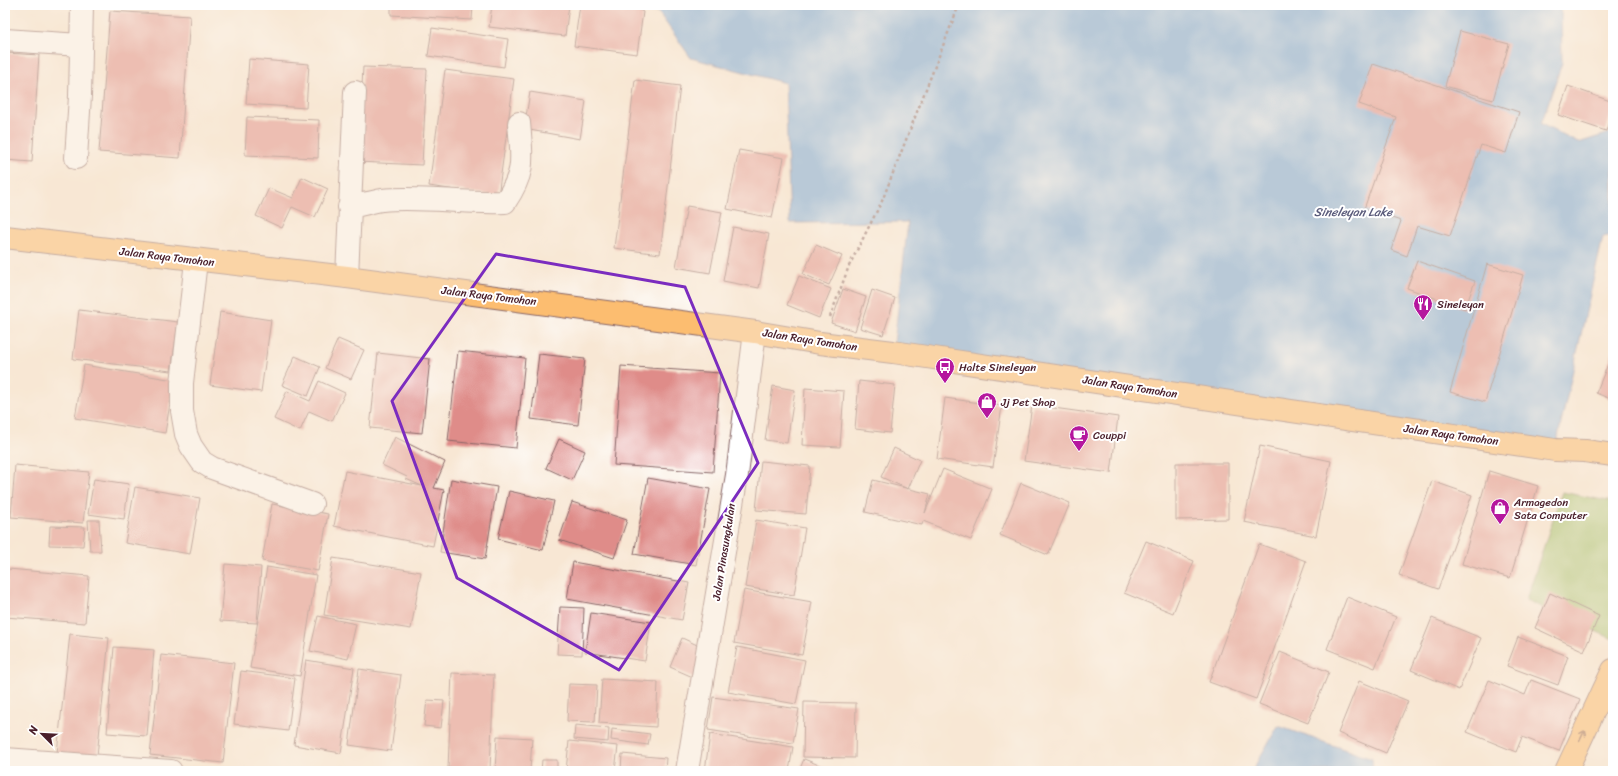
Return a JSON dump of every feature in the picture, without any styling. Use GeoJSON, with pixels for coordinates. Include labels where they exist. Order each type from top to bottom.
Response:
{"type":"FeatureCollection","features":[{"type":"Feature","properties":{"kind":"main road","name":"Jalan Raya Tomohon"},"geometry":{"type":"LineString","coordinates":[[5,237],[196,261],[347,277],[755,332],[820,343],[901,353],[1555,450],[1585,451],[1613,455]]}},
{"type":"Feature","properties":{"kind":"main road"},"geometry":{"type":"LineString","coordinates":[[1566,771],[1613,670]]}},
{"type":"Feature","properties":{"kind":"street"},"geometry":{"type":"LineString","coordinates":[[76,158],[80,96],[82,5]]}},
{"type":"Feature","properties":{"kind":"street"},"geometry":{"type":"LineString","coordinates":[[5,40],[80,45]]}},
{"type":"Feature","properties":{"kind":"street"},"geometry":{"type":"LineString","coordinates":[[347,277],[354,92]]}},
{"type":"Feature","properties":{"kind":"street"},"geometry":{"type":"LineString","coordinates":[[349,207],[382,200],[407,199],[475,204],[504,202],[516,186],[523,163],[519,123]]}},
{"type":"Feature","properties":{"kind":"street"},"geometry":{"type":"LineString","coordinates":[[196,261],[181,397],[186,434],[190,446],[202,462],[212,468],[312,504]]}},
{"type":"Feature","properties":{"kind":"street","name":"Jalan Pinasungkulan"},"geometry":{"type":"LineString","coordinates":[[687,771],[737,475],[755,332]]}},
{"type":"Feature","properties":{"kind":"street"},"geometry":{"type":"LineString","coordinates":[[5,759],[171,771]]}},
{"type":"Feature","properties":{"kind":"path"},"geometry":{"type":"LineString","coordinates":[[820,343],[849,266],[882,201],[959,5]]}},
{"type":"Feature","properties":{"kind":"highlighted area"},"geometry":{"type":"Polygon","coordinates":[[[496,254],[685,287],[758,463],[619,670],[457,578],[392,401],[496,254]]]}},
{"type":"Feature","properties":{"kind":"green space"},"geometry":{"type":"Polygon","coordinates":[[[1562,492],[1613,502],[1613,639],[1526,600],[1562,492]]]}},
{"type":"Feature","properties":{"kind":"water","name":"Sineleyan Lake"},"geometry":{"type":"Polygon","coordinates":[[[642,5],[1563,5],[1561,6],[1562,63],[1541,124],[1578,143],[1613,132],[1613,235],[1603,237],[1555,450],[893,352],[908,222],[790,223],[785,83],[691,58],[659,13],[642,5]]]}},
{"type":"Feature","properties":{"kind":"water"},"geometry":{"type":"Polygon","coordinates":[[[1278,726],[1372,759],[1373,771],[1252,771],[1278,726]]]}},
{"type":"Feature","properties":{"kind":"building"},"geometry":{"type":"Polygon","coordinates":[[[391,5],[473,5],[472,20],[391,15],[391,5]]]}},
{"type":"Feature","properties":{"kind":"building"},"geometry":{"type":"Polygon","coordinates":[[[492,5],[569,5],[565,36],[489,27],[492,5]]]}},
{"type":"Feature","properties":{"kind":"building"},"geometry":{"type":"Polygon","coordinates":[[[580,5],[631,5],[643,12],[637,54],[574,46],[580,5]]]}},
{"type":"Feature","properties":{"kind":"building"},"geometry":{"type":"Polygon","coordinates":[[[110,11],[190,16],[180,158],[99,152],[110,11]]]}},
{"type":"Feature","properties":{"kind":"building"},"geometry":{"type":"Polygon","coordinates":[[[432,28],[508,39],[504,67],[428,56],[432,28]]]}},
{"type":"Feature","properties":{"kind":"building"},"geometry":{"type":"Polygon","coordinates":[[[1460,31],[1509,44],[1493,100],[1445,86],[1460,31]]]}},
{"type":"Feature","properties":{"kind":"building"},"geometry":{"type":"Polygon","coordinates":[[[5,53],[39,55],[32,162],[5,160],[5,53]]]}},
{"type":"Feature","properties":{"kind":"building"},"geometry":{"type":"Polygon","coordinates":[[[249,59],[309,64],[306,108],[246,104],[249,59]]]}},
{"type":"Feature","properties":{"kind":"building"},"geometry":{"type":"Polygon","coordinates":[[[1373,64],[1519,112],[1506,153],[1481,145],[1450,236],[1417,226],[1407,256],[1391,250],[1401,221],[1364,209],[1396,117],[1359,104],[1373,64]]]}},
{"type":"Feature","properties":{"kind":"building"},"geometry":{"type":"Polygon","coordinates":[[[363,67],[427,69],[422,165],[358,162],[363,67]]]}},
{"type":"Feature","properties":{"kind":"building"},"geometry":{"type":"Polygon","coordinates":[[[445,70],[514,79],[498,196],[429,186],[445,70]]]}},
{"type":"Feature","properties":{"kind":"building"},"geometry":{"type":"Polygon","coordinates":[[[635,80],[680,86],[660,254],[614,248],[635,80]]]}},
{"type":"Feature","properties":{"kind":"building"},"geometry":{"type":"Polygon","coordinates":[[[1568,86],[1613,102],[1613,108],[1606,131],[1558,115],[1568,86]]]}},
{"type":"Feature","properties":{"kind":"building"},"geometry":{"type":"Polygon","coordinates":[[[530,92],[586,101],[580,139],[524,129],[530,92]]]}},
{"type":"Feature","properties":{"kind":"building"},"geometry":{"type":"Polygon","coordinates":[[[247,117],[319,120],[318,158],[245,155],[247,117]]]}},
{"type":"Feature","properties":{"kind":"building"},"geometry":{"type":"Polygon","coordinates":[[[739,150],[784,158],[772,218],[727,209],[739,150]]]}},
{"type":"Feature","properties":{"kind":"building"},"geometry":{"type":"Polygon","coordinates":[[[302,177],[328,189],[315,217],[292,207],[282,228],[256,216],[269,188],[293,198],[302,177]]]}},
{"type":"Feature","properties":{"kind":"building"},"geometry":{"type":"Polygon","coordinates":[[[687,206],[722,212],[710,273],[676,267],[687,206]]]}},
{"type":"Feature","properties":{"kind":"building"},"geometry":{"type":"Polygon","coordinates":[[[733,227],[769,234],[759,288],[723,281],[733,227]]]}},
{"type":"Feature","properties":{"kind":"building"},"geometry":{"type":"Polygon","coordinates":[[[816,245],[842,256],[829,285],[803,274],[816,245]]]}},
{"type":"Feature","properties":{"kind":"building"},"geometry":{"type":"Polygon","coordinates":[[[1417,261],[1475,281],[1465,309],[1407,288],[1417,261]]]}},
{"type":"Feature","properties":{"kind":"building"},"geometry":{"type":"Polygon","coordinates":[[[1487,264],[1523,275],[1485,402],[1450,392],[1487,264]]]}},
{"type":"Feature","properties":{"kind":"building"},"geometry":{"type":"Polygon","coordinates":[[[799,276],[831,289],[819,318],[787,305],[799,276]]]}},
{"type":"Feature","properties":{"kind":"building"},"geometry":{"type":"Polygon","coordinates":[[[843,289],[866,297],[855,331],[831,323],[843,289]]]}},
{"type":"Feature","properties":{"kind":"building"},"geometry":{"type":"Polygon","coordinates":[[[872,290],[895,298],[883,335],[860,328],[872,290]]]}},
{"type":"Feature","properties":{"kind":"building"},"geometry":{"type":"Polygon","coordinates":[[[79,310],[178,322],[171,371],[73,359],[79,310]]]}},
{"type":"Feature","properties":{"kind":"building"},"geometry":{"type":"Polygon","coordinates":[[[220,312],[271,320],[261,392],[210,385],[220,312]]]}},
{"type":"Feature","properties":{"kind":"building"},"geometry":{"type":"Polygon","coordinates":[[[338,339],[364,350],[351,379],[325,368],[338,339]]]}},
{"type":"Feature","properties":{"kind":"building"},"geometry":{"type":"Polygon","coordinates":[[[458,351],[525,358],[516,448],[448,441],[458,351]]]}},
{"type":"Feature","properties":{"kind":"building"},"geometry":{"type":"Polygon","coordinates":[[[1613,352],[1613,400],[1596,393],[1613,352]]]}},
{"type":"Feature","properties":{"kind":"building"},"geometry":{"type":"Polygon","coordinates":[[[378,353],[430,359],[422,433],[370,428],[378,353]]]}},
{"type":"Feature","properties":{"kind":"building"},"geometry":{"type":"Polygon","coordinates":[[[539,354],[585,359],[578,425],[531,419],[539,354]]]}},
{"type":"Feature","properties":{"kind":"building"},"geometry":{"type":"Polygon","coordinates":[[[295,356],[320,367],[308,396],[282,385],[295,356]]]}},
{"type":"Feature","properties":{"kind":"building"},"geometry":{"type":"Polygon","coordinates":[[[84,365],[174,380],[165,433],[75,418],[84,365]]]}},
{"type":"Feature","properties":{"kind":"building"},"geometry":{"type":"Polygon","coordinates":[[[621,366],[720,373],[713,472],[614,465],[621,366]]]}},
{"type":"Feature","properties":{"kind":"building"},"geometry":{"type":"Polygon","coordinates":[[[319,381],[345,393],[332,421],[309,411],[300,431],[274,419],[287,391],[310,401],[319,381]]]}},
{"type":"Feature","properties":{"kind":"building"},"geometry":{"type":"Polygon","coordinates":[[[859,381],[895,385],[890,433],[855,429],[859,381]]]}},
{"type":"Feature","properties":{"kind":"building"},"geometry":{"type":"Polygon","coordinates":[[[773,386],[795,390],[787,443],[765,440],[773,386]]]}},
{"type":"Feature","properties":{"kind":"building"},"geometry":{"type":"Polygon","coordinates":[[[805,388],[844,391],[840,447],[802,445],[805,388]]]}},
{"type":"Feature","properties":{"kind":"building"},"geometry":{"type":"Polygon","coordinates":[[[945,398],[1002,406],[993,467],[937,459],[945,398]]]}},
{"type":"Feature","properties":{"kind":"building"},"geometry":{"type":"Polygon","coordinates":[[[1032,405],[1118,417],[1111,473],[1024,461],[1032,405]]]}},
{"type":"Feature","properties":{"kind":"building"},"geometry":{"type":"Polygon","coordinates":[[[395,437],[445,462],[434,488],[444,490],[433,546],[334,526],[345,471],[422,486],[406,479],[407,477],[382,465],[395,437]]]}},
{"type":"Feature","properties":{"kind":"building"},"geometry":{"type":"Polygon","coordinates":[[[559,439],[585,451],[572,480],[546,468],[559,439]]]}},
{"type":"Feature","properties":{"kind":"building"},"geometry":{"type":"Polygon","coordinates":[[[1260,446],[1331,461],[1316,536],[1244,522],[1260,446]]]}},
{"type":"Feature","properties":{"kind":"building"},"geometry":{"type":"Polygon","coordinates":[[[894,448],[920,460],[908,489],[881,477],[894,448]]]}},
{"type":"Feature","properties":{"kind":"building"},"geometry":{"type":"Polygon","coordinates":[[[761,461],[810,466],[806,514],[756,510],[761,461]]]}},
{"type":"Feature","properties":{"kind":"building"},"geometry":{"type":"Polygon","coordinates":[[[1176,463],[1228,463],[1228,519],[1176,520],[1176,463]]]}},
{"type":"Feature","properties":{"kind":"building"},"geometry":{"type":"Polygon","coordinates":[[[15,465],[89,472],[83,523],[11,517],[15,465]]]}},
{"type":"Feature","properties":{"kind":"building"},"geometry":{"type":"Polygon","coordinates":[[[943,469],[992,489],[971,540],[923,521],[922,525],[865,512],[873,480],[930,494],[925,513],[943,469]]]}},
{"type":"Feature","properties":{"kind":"building","name":"Armagedon Sata Computer"},"geometry":{"type":"Polygon","coordinates":[[[1489,471],[1538,486],[1510,578],[1462,564],[1489,471]]]}},
{"type":"Feature","properties":{"kind":"building"},"geometry":{"type":"Polygon","coordinates":[[[648,478],[710,489],[696,565],[634,554],[648,478]]]}},
{"type":"Feature","properties":{"kind":"building"},"geometry":{"type":"Polygon","coordinates":[[[94,479],[129,484],[124,519],[88,514],[94,479]]]}},
{"type":"Feature","properties":{"kind":"building"},"geometry":{"type":"Polygon","coordinates":[[[451,479],[497,487],[485,559],[440,552],[451,479]]]}},
{"type":"Feature","properties":{"kind":"building"},"geometry":{"type":"Polygon","coordinates":[[[1432,481],[1472,495],[1438,589],[1399,575],[1432,481]]]}},
{"type":"Feature","properties":{"kind":"building"},"geometry":{"type":"Polygon","coordinates":[[[1021,483],[1070,503],[1048,555],[1000,535],[1021,483]]]}},
{"type":"Feature","properties":{"kind":"building"},"geometry":{"type":"Polygon","coordinates":[[[135,487],[200,498],[190,554],[125,543],[135,487]]]}},
{"type":"Feature","properties":{"kind":"building"},"geometry":{"type":"Polygon","coordinates":[[[509,491],[554,501],[543,550],[498,539],[509,491]]]}},
{"type":"Feature","properties":{"kind":"building"},"geometry":{"type":"Polygon","coordinates":[[[572,502],[627,520],[614,558],[559,540],[572,502]]]}},
{"type":"Feature","properties":{"kind":"building"},"geometry":{"type":"Polygon","coordinates":[[[272,504],[328,514],[318,571],[262,561],[272,504]]]}},
{"type":"Feature","properties":{"kind":"building"},"geometry":{"type":"Polygon","coordinates":[[[88,520],[99,520],[101,551],[90,551],[88,520]]]}},
{"type":"Feature","properties":{"kind":"building"},"geometry":{"type":"Polygon","coordinates":[[[756,520],[805,528],[794,595],[745,587],[756,520]]]}},
{"type":"Feature","properties":{"kind":"building"},"geometry":{"type":"Polygon","coordinates":[[[50,526],[85,527],[83,546],[49,545],[50,526]]]}},
{"type":"Feature","properties":{"kind":"building"},"geometry":{"type":"Polygon","coordinates":[[[1146,541],[1194,561],[1173,613],[1124,593],[1146,541]]]}},
{"type":"Feature","properties":{"kind":"building"},"geometry":{"type":"Polygon","coordinates":[[[1259,544],[1306,561],[1256,699],[1209,682],[1259,544]]]}},
{"type":"Feature","properties":{"kind":"building"},"geometry":{"type":"Polygon","coordinates":[[[333,558],[421,572],[411,629],[324,615],[333,558]]]}},
{"type":"Feature","properties":{"kind":"building"},"geometry":{"type":"Polygon","coordinates":[[[573,562],[689,583],[682,620],[567,599],[573,562]]]}},
{"type":"Feature","properties":{"kind":"building"},"geometry":{"type":"Polygon","coordinates":[[[225,564],[261,567],[257,623],[220,621],[225,564]]]}},
{"type":"Feature","properties":{"kind":"building"},"geometry":{"type":"Polygon","coordinates":[[[267,567],[316,575],[300,676],[250,668],[267,567]]]}},
{"type":"Feature","properties":{"kind":"building"},"geometry":{"type":"Polygon","coordinates":[[[8,569],[89,576],[85,623],[5,617],[8,569]]]}},
{"type":"Feature","properties":{"kind":"building"},"geometry":{"type":"Polygon","coordinates":[[[744,590],[812,602],[802,655],[734,643],[744,590]]]}},
{"type":"Feature","properties":{"kind":"building"},"geometry":{"type":"Polygon","coordinates":[[[1550,593],[1599,616],[1584,651],[1535,628],[1550,593]]]}},
{"type":"Feature","properties":{"kind":"building"},"geometry":{"type":"Polygon","coordinates":[[[1347,597],[1396,617],[1375,668],[1327,649],[1347,597]]]}},
{"type":"Feature","properties":{"kind":"building"},"geometry":{"type":"Polygon","coordinates":[[[560,607],[584,608],[582,655],[557,654],[560,607]]]}},
{"type":"Feature","properties":{"kind":"building"},"geometry":{"type":"Polygon","coordinates":[[[591,613],[651,622],[645,661],[585,652],[591,613]]]}},
{"type":"Feature","properties":{"kind":"building"},"geometry":{"type":"Polygon","coordinates":[[[318,616],[356,624],[348,659],[310,651],[318,616]]]}},
{"type":"Feature","properties":{"kind":"building"},"geometry":{"type":"Polygon","coordinates":[[[1432,618],[1481,638],[1459,690],[1411,670],[1432,618]]]}},
{"type":"Feature","properties":{"kind":"building"},"geometry":{"type":"Polygon","coordinates":[[[70,634],[109,638],[97,756],[57,753],[70,634]]]}},
{"type":"Feature","properties":{"kind":"building"},"geometry":{"type":"Polygon","coordinates":[[[1518,637],[1568,656],[1558,685],[1507,666],[1518,637]]]}},
{"type":"Feature","properties":{"kind":"building"},"geometry":{"type":"Polygon","coordinates":[[[682,638],[708,650],[695,678],[670,667],[682,638]]]}},
{"type":"Feature","properties":{"kind":"building"},"geometry":{"type":"Polygon","coordinates":[[[114,647],[154,650],[147,736],[107,733],[114,647]]]}},
{"type":"Feature","properties":{"kind":"building"},"geometry":{"type":"Polygon","coordinates":[[[737,647],[805,660],[796,704],[728,692],[737,647]]]}},
{"type":"Feature","properties":{"kind":"building"},"geometry":{"type":"Polygon","coordinates":[[[1280,652],[1329,672],[1308,723],[1259,704],[1280,652]]]}},
{"type":"Feature","properties":{"kind":"building"},"geometry":{"type":"Polygon","coordinates":[[[161,655],[234,663],[223,763],[150,755],[161,655]]]}},
{"type":"Feature","properties":{"kind":"building"},"geometry":{"type":"Polygon","coordinates":[[[306,660],[354,668],[341,753],[294,745],[306,660]]]}},
{"type":"Feature","properties":{"kind":"building"},"geometry":{"type":"Polygon","coordinates":[[[359,669],[401,675],[391,751],[349,745],[359,669]]]}},
{"type":"Feature","properties":{"kind":"building"},"geometry":{"type":"Polygon","coordinates":[[[241,671],[295,678],[288,731],[234,724],[241,671]]]}},
{"type":"Feature","properties":{"kind":"building"},"geometry":{"type":"Polygon","coordinates":[[[452,673],[494,675],[490,770],[448,768],[452,673]]]}},
{"type":"Feature","properties":{"kind":"building"},"geometry":{"type":"Polygon","coordinates":[[[602,679],[658,682],[656,727],[599,723],[602,679]]]}},
{"type":"Feature","properties":{"kind":"building"},"geometry":{"type":"Polygon","coordinates":[[[1489,680],[1525,695],[1531,680],[1580,699],[1559,751],[1522,737],[1516,752],[1467,732],[1489,680]]]}},
{"type":"Feature","properties":{"kind":"building"},"geometry":{"type":"Polygon","coordinates":[[[1359,681],[1408,701],[1386,753],[1338,733],[1359,681]]]}},
{"type":"Feature","properties":{"kind":"building"},"geometry":{"type":"Polygon","coordinates":[[[569,684],[597,685],[595,722],[567,721],[569,684]]]}},
{"type":"Feature","properties":{"kind":"building"},"geometry":{"type":"Polygon","coordinates":[[[713,697],[799,709],[793,743],[708,730],[713,697]]]}},
{"type":"Feature","properties":{"kind":"building"},"geometry":{"type":"Polygon","coordinates":[[[427,700],[444,701],[441,728],[424,726],[427,700]]]}},
{"type":"Feature","properties":{"kind":"building"},"geometry":{"type":"Polygon","coordinates":[[[804,702],[856,703],[855,758],[803,757],[804,702]]]}},
{"type":"Feature","properties":{"kind":"building"},"geometry":{"type":"Polygon","coordinates":[[[575,725],[609,728],[608,742],[574,739],[575,725]]]}},
{"type":"Feature","properties":{"kind":"building"},"geometry":{"type":"Polygon","coordinates":[[[612,729],[650,734],[648,745],[611,740],[612,729]]]}},
{"type":"Feature","properties":{"kind":"building"},"geometry":{"type":"Polygon","coordinates":[[[710,734],[793,747],[789,771],[705,771],[710,734]]]}},
{"type":"Feature","properties":{"kind":"building"},"geometry":{"type":"Polygon","coordinates":[[[497,736],[532,738],[530,771],[495,771],[497,736]]]}},
{"type":"Feature","properties":{"kind":"building"},"geometry":{"type":"Polygon","coordinates":[[[569,741],[618,746],[615,771],[566,771],[569,741]]]}},
{"type":"Feature","properties":{"kind":"building"},"geometry":{"type":"Polygon","coordinates":[[[622,754],[666,758],[665,771],[621,771],[622,754]]]}},
{"type":"Feature","properties":{"kind":"building"},"geometry":{"type":"Polygon","coordinates":[[[804,759],[834,771],[799,771],[804,759]]]}},
{"type":"Feature","properties":{"kind":"building"},"geometry":{"type":"Polygon","coordinates":[[[542,760],[557,760],[557,771],[541,771],[542,760]]]}},
{"type":"Feature","properties":{"kind":"place","name":"Sineleyan"},"geometry":{"type":"Point","coordinates":[1423,321]}},
{"type":"Feature","properties":{"kind":"place","name":"Halte Sineleyan"},"geometry":{"type":"Point","coordinates":[945,384]}},
{"type":"Feature","properties":{"kind":"place","name":"Jj Pet Shop"},"geometry":{"type":"Point","coordinates":[987,419]}},
{"type":"Feature","properties":{"kind":"place","name":"Couppi"},"geometry":{"type":"Point","coordinates":[1079,452]}},
{"type":"Feature","properties":{"kind":"place","name":"Armagedon Sata Computer"},"geometry":{"type":"Point","coordinates":[1500,525]}}]}
